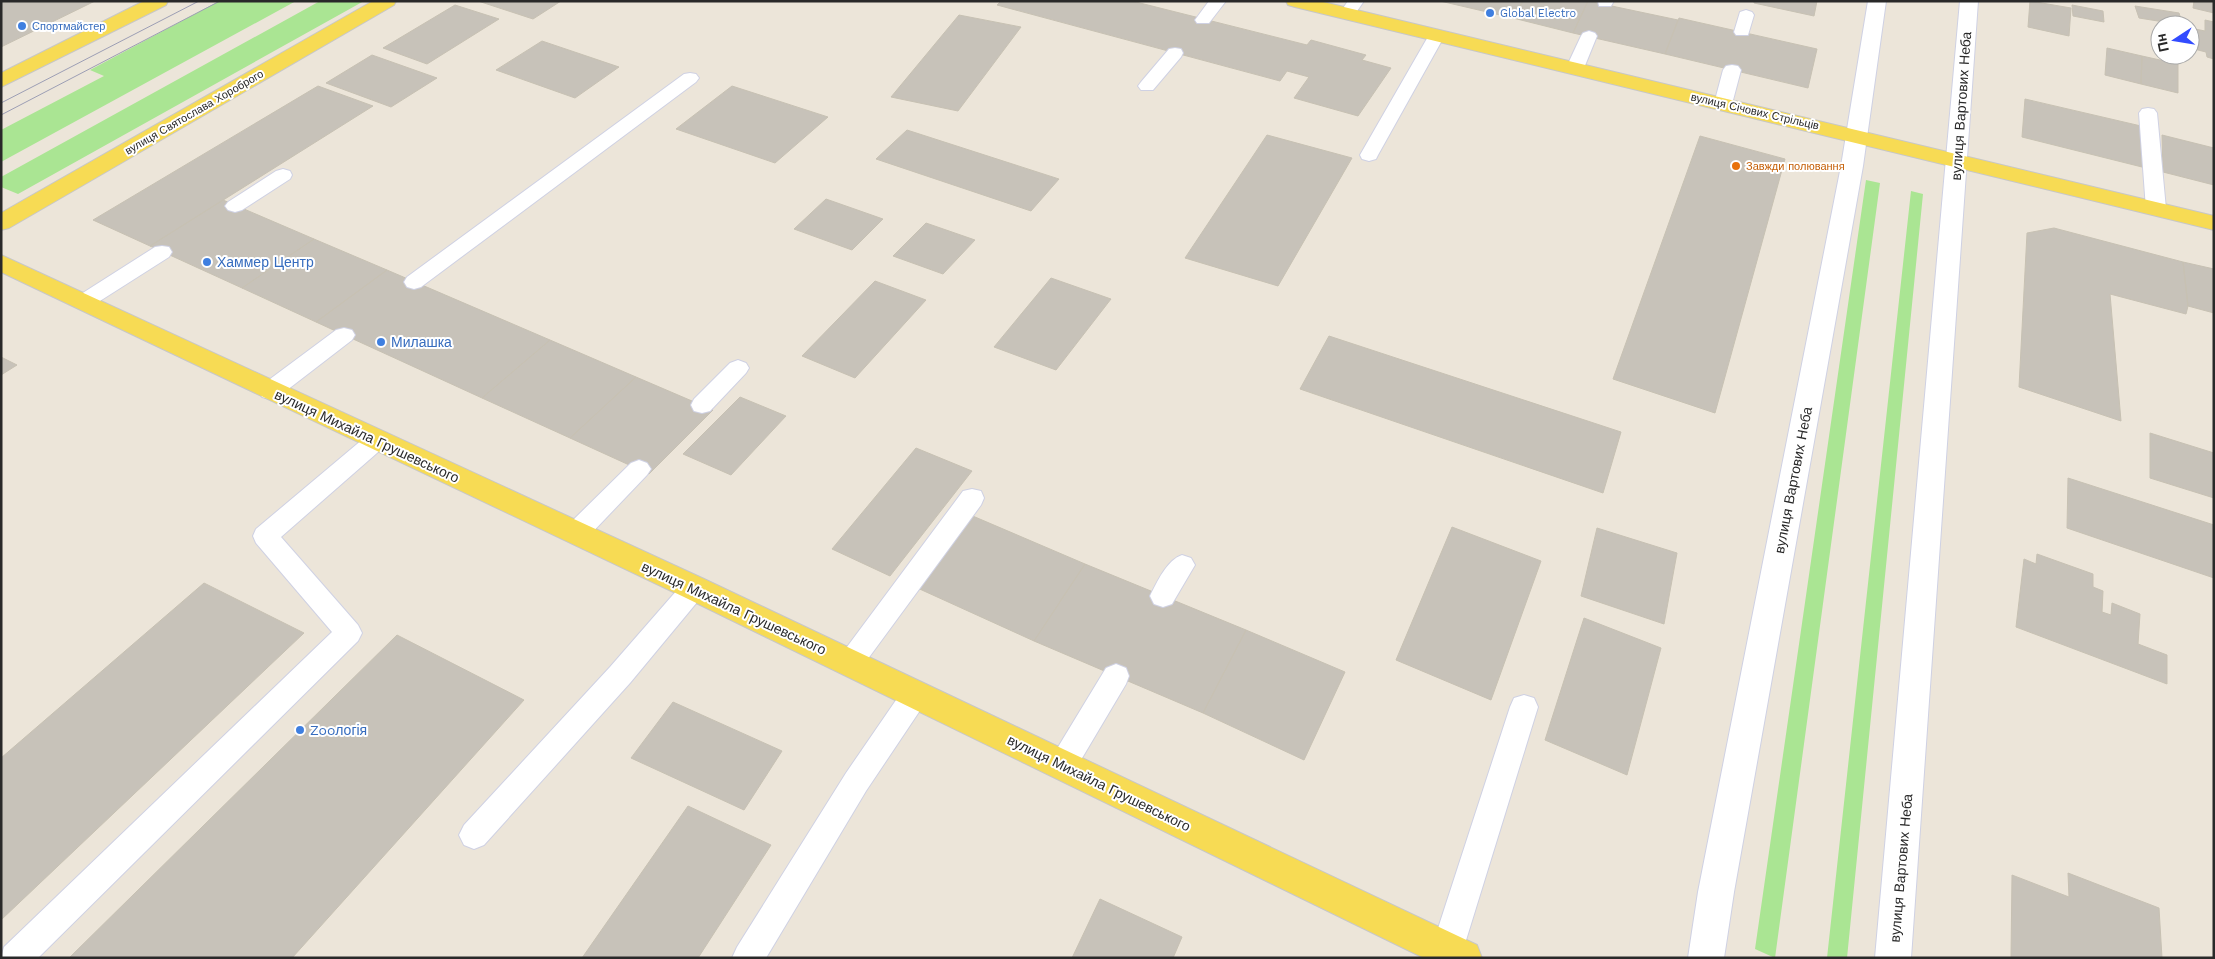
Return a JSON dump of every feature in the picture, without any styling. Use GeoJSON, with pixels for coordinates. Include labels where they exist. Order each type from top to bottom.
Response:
{"type":"FeatureCollection","features":[{"type":"Feature","properties":{"kind":"main road"},"geometry":{"type":"LineString","coordinates":[[2,80],[159,1]]}},
{"type":"Feature","properties":{"kind":"main road","name":"вулиця Святослава Хороброго"},"geometry":{"type":"LineString","coordinates":[[1,223],[387,1]]}},
{"type":"Feature","properties":{"kind":"main road","name":"вулиця Січових Стрільців"},"geometry":{"type":"LineString","coordinates":[[1295,1],[1352,7],[1436,35],[2214,223]]}},
{"type":"Feature","properties":{"kind":"main road","name":"вулиця Михайла Грушевського"},"geometry":{"type":"LineString","coordinates":[[1,263],[85,301],[270,391],[694,588],[1456,954]]}},
{"type":"Feature","properties":{"kind":"street","name":"вулиця Вартових Неба"},"geometry":{"type":"LineString","coordinates":[[1706,958],[1718,882],[1857,136],[1877,1]]}},
{"type":"Feature","properties":{"kind":"street","name":"вулиця Вартових Неба"},"geometry":{"type":"LineString","coordinates":[[1893,958],[1958,160],[1969,1]]}},
{"type":"Feature","properties":{"kind":"lane"},"geometry":{"type":"LineString","coordinates":[[1203,20],[1218,1]]}},
{"type":"Feature","properties":{"kind":"lane"},"geometry":{"type":"LineString","coordinates":[[1742,32],[1746,15]]}},
{"type":"Feature","properties":{"kind":"lane"},"geometry":{"type":"LineString","coordinates":[[1369,154],[1436,35]]}},
{"type":"Feature","properties":{"kind":"lane"},"geometry":{"type":"LineString","coordinates":[[1575,68],[1589,36]]}},
{"type":"Feature","properties":{"kind":"lane"},"geometry":{"type":"LineString","coordinates":[[1147,86],[1175,53]]}},
{"type":"Feature","properties":{"kind":"lane"},"geometry":{"type":"LineString","coordinates":[[1723,104],[1732,70]]}},
{"type":"Feature","properties":{"kind":"lane"},"geometry":{"type":"LineString","coordinates":[[414,282],[690,78]]}},
{"type":"Feature","properties":{"kind":"lane"},"geometry":{"type":"LineString","coordinates":[[2148,113],[2156,209]]}},
{"type":"Feature","properties":{"kind":"lane"},"geometry":{"type":"LineString","coordinates":[[235,206],[283,175]]}},
{"type":"Feature","properties":{"kind":"lane"},"geometry":{"type":"LineString","coordinates":[[85,301],[162,252]]}},
{"type":"Feature","properties":{"kind":"lane"},"geometry":{"type":"LineString","coordinates":[[270,391],[344,335]]}},
{"type":"Feature","properties":{"kind":"lane"},"geometry":{"type":"LineString","coordinates":[[702,405],[738,368]]}},
{"type":"Feature","properties":{"kind":"lane"},"geometry":{"type":"LineString","coordinates":[[14,958],[349,632],[265,536],[377,440]]}},
{"type":"Feature","properties":{"kind":"lane"},"geometry":{"type":"LineString","coordinates":[[576,533],[639,469]]}},
{"type":"Feature","properties":{"kind":"lane"},"geometry":{"type":"LineString","coordinates":[[850,663],[972,498]]}},
{"type":"Feature","properties":{"kind":"lane"},"geometry":{"type":"LineString","coordinates":[[1163,596],[1182,565]]}},
{"type":"Feature","properties":{"kind":"lane"},"geometry":{"type":"LineString","coordinates":[[474,835],[620,675],[694,588]]}},
{"type":"Feature","properties":{"kind":"lane"},"geometry":{"type":"LineString","coordinates":[[1062,766],[1116,676]]}},
{"type":"Feature","properties":{"kind":"lane"},"geometry":{"type":"LineString","coordinates":[[748,958],[856,782],[915,695]]}},
{"type":"Feature","properties":{"kind":"lane"},"geometry":{"type":"LineString","coordinates":[[1456,954],[1524,707]]}},
{"type":"Feature","properties":{"kind":"green space"},"geometry":{"type":"Polygon","coordinates":[[[219,1],[296,1],[1,162],[1,130],[104,76],[90,70],[219,1]]]}},
{"type":"Feature","properties":{"kind":"green space"},"geometry":{"type":"Polygon","coordinates":[[[320,1],[364,1],[18,194],[1,187],[1,177],[320,1]]]}},
{"type":"Feature","properties":{"kind":"green space"},"geometry":{"type":"Polygon","coordinates":[[[1866,180],[1880,183],[1775,958],[1755,949],[1866,180]]]}},
{"type":"Feature","properties":{"kind":"green space"},"geometry":{"type":"Polygon","coordinates":[[[1911,191],[1923,194],[1847,958],[1827,958],[1911,191]]]}},
{"type":"Feature","properties":{"kind":"building","name":"Спортмайстер"},"geometry":{"type":"Polygon","coordinates":[[[1,1],[95,1],[1,47],[1,1]]]}},
{"type":"Feature","properties":{"kind":"building"},"geometry":{"type":"Polygon","coordinates":[[[478,1],[561,1],[533,19],[478,1]]]}},
{"type":"Feature","properties":{"kind":"building"},"geometry":{"type":"Polygon","coordinates":[[[1001,1],[1132,1],[1307,45],[1311,40],[1366,55],[1362,60],[1391,68],[1358,116],[1294,98],[1309,77],[1287,71],[1280,81],[997,5],[1001,1]]]}},
{"type":"Feature","properties":{"kind":"building"},"geometry":{"type":"Polygon","coordinates":[[[1440,1],[1523,1],[1513,18],[1440,1]]]}},
{"type":"Feature","properties":{"kind":"building"},"geometry":{"type":"Polygon","coordinates":[[[1523,1],[1588,1],[1573,33],[1513,18],[1523,1]]]}},
{"type":"Feature","properties":{"kind":"building"},"geometry":{"type":"Polygon","coordinates":[[[1588,1],[1678,20],[1665,54],[1573,33],[1588,1]]]}},
{"type":"Feature","properties":{"kind":"building"},"geometry":{"type":"Polygon","coordinates":[[[1754,1],[1817,1],[1814,16],[1754,3],[1754,1]]]}},
{"type":"Feature","properties":{"kind":"building"},"geometry":{"type":"Polygon","coordinates":[[[2030,1],[2071,8],[2069,36],[2028,27],[2030,1]]]}},
{"type":"Feature","properties":{"kind":"building"},"geometry":{"type":"Polygon","coordinates":[[[2194,1],[2214,1],[2214,13],[2193,8],[2194,1]]]}},
{"type":"Feature","properties":{"kind":"building"},"geometry":{"type":"Polygon","coordinates":[[[455,5],[499,19],[427,64],[383,48],[455,5]]]}},
{"type":"Feature","properties":{"kind":"building"},"geometry":{"type":"Polygon","coordinates":[[[2072,5],[2103,11],[2104,22],[2073,16],[2072,5]]]}},
{"type":"Feature","properties":{"kind":"building"},"geometry":{"type":"Polygon","coordinates":[[[2135,6],[2179,13],[2180,15],[2150,15],[2150,20],[2139,18],[2135,6]]]}},
{"type":"Feature","properties":{"kind":"building"},"geometry":{"type":"Polygon","coordinates":[[[959,15],[1021,27],[958,111],[891,97],[959,15]]]}},
{"type":"Feature","properties":{"kind":"building"},"geometry":{"type":"Polygon","coordinates":[[[1679,18],[1817,49],[1808,88],[1665,54],[1679,18]]]}},
{"type":"Feature","properties":{"kind":"building"},"geometry":{"type":"Polygon","coordinates":[[[2205,20],[2214,22],[2214,59],[2207,57],[2206,52],[2200,50],[2200,30],[2205,31],[2205,20]]]}},
{"type":"Feature","properties":{"kind":"building"},"geometry":{"type":"Polygon","coordinates":[[[542,41],[619,67],[575,98],[496,70],[542,41]]]}},
{"type":"Feature","properties":{"kind":"building"},"geometry":{"type":"Polygon","coordinates":[[[2107,48],[2142,56],[2141,84],[2105,75],[2107,48]]]}},
{"type":"Feature","properties":{"kind":"building"},"geometry":{"type":"Polygon","coordinates":[[[372,55],[437,78],[391,107],[326,83],[372,55]]]}},
{"type":"Feature","properties":{"kind":"building"},"geometry":{"type":"Polygon","coordinates":[[[2142,56],[2150,58],[2150,65],[2178,65],[2178,93],[2141,84],[2142,56]]]}},
{"type":"Feature","properties":{"kind":"building"},"geometry":{"type":"Polygon","coordinates":[[[318,86],[373,106],[150,246],[93,220],[318,86]]]}},
{"type":"Feature","properties":{"kind":"building"},"geometry":{"type":"Polygon","coordinates":[[[732,86],[828,117],[775,163],[676,129],[732,86]]]}},
{"type":"Feature","properties":{"kind":"building"},"geometry":{"type":"Polygon","coordinates":[[[2025,99],[2141,126],[2142,167],[2022,137],[2025,99]]]}},
{"type":"Feature","properties":{"kind":"building"},"geometry":{"type":"Polygon","coordinates":[[[907,130],[1059,179],[1031,211],[876,159],[907,130]]]}},
{"type":"Feature","properties":{"kind":"building"},"geometry":{"type":"Polygon","coordinates":[[[1267,135],[1352,158],[1278,286],[1185,258],[1267,135]]]}},
{"type":"Feature","properties":{"kind":"building"},"geometry":{"type":"Polygon","coordinates":[[[2162,135],[2214,148],[2214,185],[2163,172],[2162,135]]]}},
{"type":"Feature","properties":{"kind":"building"},"geometry":{"type":"Polygon","coordinates":[[[1700,136],[1785,159],[1715,413],[1613,379],[1700,136]]]}},
{"type":"Feature","properties":{"kind":"building"},"geometry":{"type":"Polygon","coordinates":[[[826,199],[883,219],[852,250],[794,229],[826,199]]]}},
{"type":"Feature","properties":{"kind":"building"},"geometry":{"type":"Polygon","coordinates":[[[223,200],[314,239],[242,288],[150,246],[223,200]]]}},
{"type":"Feature","properties":{"kind":"building"},"geometry":{"type":"Polygon","coordinates":[[[926,223],[975,240],[943,274],[893,256],[926,223]]]}},
{"type":"Feature","properties":{"kind":"building"},"geometry":{"type":"Polygon","coordinates":[[[2054,228],[2183,262],[2188,306],[2186,314],[2110,294],[2121,421],[2019,387],[2027,233],[2054,228]]]}},
{"type":"Feature","properties":{"kind":"building"},"geometry":{"type":"Polygon","coordinates":[[[314,239],[387,270],[316,322],[242,288],[314,239]]]}},
{"type":"Feature","properties":{"kind":"building"},"geometry":{"type":"Polygon","coordinates":[[[2183,262],[2214,269],[2214,313],[2188,306],[2183,262]]]}},
{"type":"Feature","properties":{"kind":"building"},"geometry":{"type":"Polygon","coordinates":[[[387,270],[550,340],[482,398],[316,322],[387,270]]]}},
{"type":"Feature","properties":{"kind":"building"},"geometry":{"type":"Polygon","coordinates":[[[1051,278],[1111,299],[1056,370],[994,347],[1051,278]]]}},
{"type":"Feature","properties":{"kind":"building"},"geometry":{"type":"Polygon","coordinates":[[[875,281],[926,300],[855,378],[802,356],[875,281]]]}},
{"type":"Feature","properties":{"kind":"building"},"geometry":{"type":"Polygon","coordinates":[[[1329,336],[1621,432],[1603,493],[1300,389],[1329,336]]]}},
{"type":"Feature","properties":{"kind":"building"},"geometry":{"type":"Polygon","coordinates":[[[550,340],[636,377],[570,438],[482,398],[550,340]]]}},
{"type":"Feature","properties":{"kind":"building"},"geometry":{"type":"Polygon","coordinates":[[[1,357],[17,365],[1,375],[1,357]]]}},
{"type":"Feature","properties":{"kind":"building"},"geometry":{"type":"Polygon","coordinates":[[[636,377],[713,410],[649,474],[570,438],[636,377]]]}},
{"type":"Feature","properties":{"kind":"building"},"geometry":{"type":"Polygon","coordinates":[[[740,397],[786,416],[731,475],[683,454],[740,397]]]}},
{"type":"Feature","properties":{"kind":"building"},"geometry":{"type":"Polygon","coordinates":[[[2150,433],[2214,453],[2214,498],[2150,478],[2150,433]]]}},
{"type":"Feature","properties":{"kind":"building"},"geometry":{"type":"Polygon","coordinates":[[[916,448],[972,471],[890,576],[832,549],[916,448]]]}},
{"type":"Feature","properties":{"kind":"building"},"geometry":{"type":"Polygon","coordinates":[[[2068,478],[2214,525],[2214,578],[2067,528],[2068,478]]]}},
{"type":"Feature","properties":{"kind":"building"},"geometry":{"type":"Polygon","coordinates":[[[968,514],[1085,564],[1034,641],[913,586],[968,514]]]}},
{"type":"Feature","properties":{"kind":"building"},"geometry":{"type":"Polygon","coordinates":[[[1452,527],[1541,561],[1491,700],[1396,660],[1452,527]]]}},
{"type":"Feature","properties":{"kind":"building"},"geometry":{"type":"Polygon","coordinates":[[[1597,528],[1677,553],[1664,624],[1581,596],[1597,528]]]}},
{"type":"Feature","properties":{"kind":"building"},"geometry":{"type":"Polygon","coordinates":[[[2037,554],[2093,574],[2093,587],[2103,591],[2102,612],[2111,615],[2112,603],[2140,614],[2138,644],[2167,655],[2167,684],[2016,627],[2024,559],[2036,564],[2037,554]]]}},
{"type":"Feature","properties":{"kind":"building"},"geometry":{"type":"Polygon","coordinates":[[[1085,564],[1246,630],[1203,713],[1034,641],[1085,564]]]}},
{"type":"Feature","properties":{"kind":"building"},"geometry":{"type":"Polygon","coordinates":[[[204,583],[304,633],[1,920],[1,758],[204,583]]]}},
{"type":"Feature","properties":{"kind":"building"},"geometry":{"type":"Polygon","coordinates":[[[1584,618],[1661,648],[1627,775],[1545,740],[1584,618]]]}},
{"type":"Feature","properties":{"kind":"building"},"geometry":{"type":"Polygon","coordinates":[[[1246,630],[1345,672],[1304,760],[1203,713],[1246,630]]]}},
{"type":"Feature","properties":{"kind":"building"},"geometry":{"type":"Polygon","coordinates":[[[397,635],[524,700],[292,958],[69,958],[397,635]]]}},
{"type":"Feature","properties":{"kind":"building"},"geometry":{"type":"Polygon","coordinates":[[[673,702],[782,751],[744,810],[631,758],[673,702]]]}},
{"type":"Feature","properties":{"kind":"building"},"geometry":{"type":"Polygon","coordinates":[[[688,806],[771,845],[698,958],[582,958],[688,806]]]}},
{"type":"Feature","properties":{"kind":"building"},"geometry":{"type":"Polygon","coordinates":[[[2068,873],[2159,908],[2162,958],[2011,958],[2012,875],[2069,897],[2068,873]]]}},
{"type":"Feature","properties":{"kind":"building"},"geometry":{"type":"Polygon","coordinates":[[[1100,899],[1182,937],[1173,958],[1072,958],[1100,899]]]}},
{"type":"Feature","properties":{"kind":"tram line"},"geometry":{"type":"LineString","coordinates":[[1,103],[199,1]]}},
{"type":"Feature","properties":{"kind":"tram line"},"geometry":{"type":"LineString","coordinates":[[1,115],[220,1]]}},
{"type":"Feature","properties":{"kind":"place","name":"Global Electro"},"geometry":{"type":"Point","coordinates":[1490,13]}},
{"type":"Feature","properties":{"kind":"place","name":"Спортмайстер"},"geometry":{"type":"Point","coordinates":[22,26]}},
{"type":"Feature","properties":{"kind":"place","name":"Завжди полювання"},"geometry":{"type":"Point","coordinates":[1736,166]}},
{"type":"Feature","properties":{"kind":"place","name":"Хаммер Центр"},"geometry":{"type":"Point","coordinates":[207,262]}},
{"type":"Feature","properties":{"kind":"place","name":"Милашка"},"geometry":{"type":"Point","coordinates":[381,342]}},
{"type":"Feature","properties":{"kind":"place","name":"Zooлогія"},"geometry":{"type":"Point","coordinates":[300,730]}}]}
